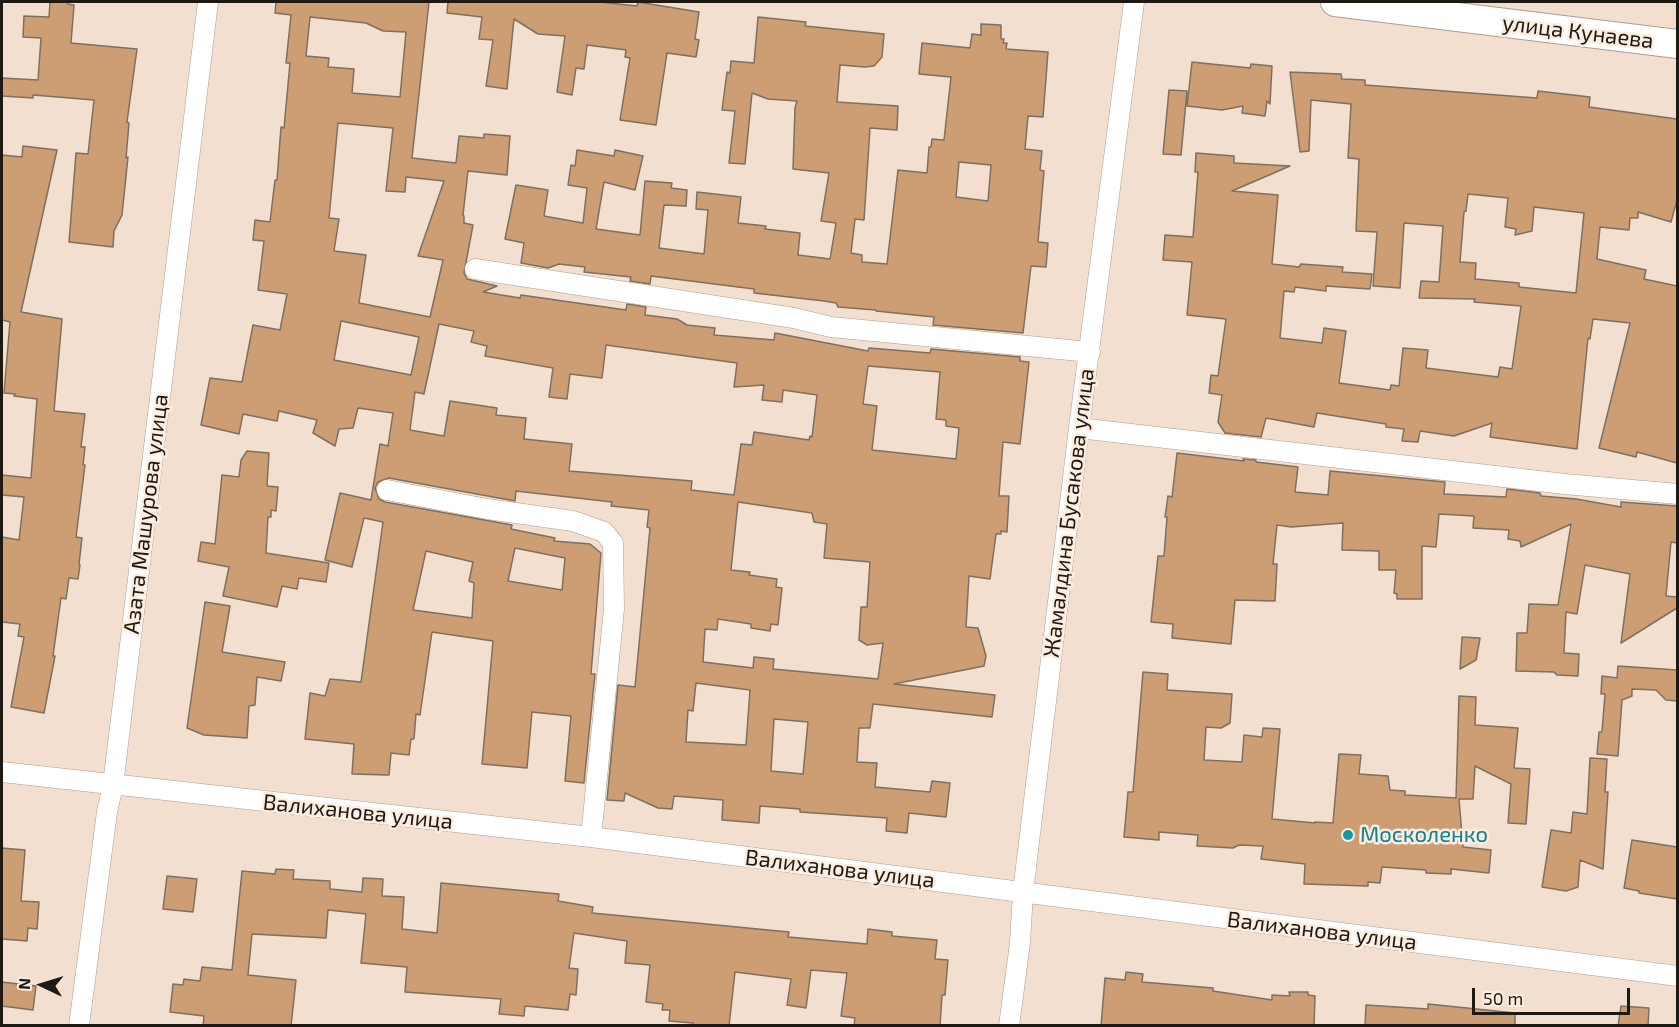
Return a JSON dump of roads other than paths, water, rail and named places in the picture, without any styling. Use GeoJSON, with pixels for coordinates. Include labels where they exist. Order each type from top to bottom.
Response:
{"type":"FeatureCollection","features":[{"type":"Feature","properties":{"kind":"main road","name":"улица Кунаева"},"geometry":{"type":"LineString","coordinates":[[1335,2],[1677,44]]}},
{"type":"Feature","properties":{"kind":"street","name":"Азата Машурова улица"},"geometry":{"type":"LineString","coordinates":[[80,1026],[107,812],[113,786],[207,2]]}},
{"type":"Feature","properties":{"kind":"street","name":"Жамалдина Бусакова улица"},"geometry":{"type":"LineString","coordinates":[[1009,1026],[1079,428],[1134,2]]}},
{"type":"Feature","properties":{"kind":"street"},"geometry":{"type":"LineString","coordinates":[[475,269],[794,318],[831,327],[1090,352]]}},
{"type":"Feature","properties":{"kind":"street"},"geometry":{"type":"LineString","coordinates":[[1079,428],[1565,484],[1677,494]]}},
{"type":"Feature","properties":{"kind":"street"},"geometry":{"type":"LineString","coordinates":[[387,490],[487,509],[573,521],[604,532],[614,543],[614,609],[591,837]]}},
{"type":"Feature","properties":{"kind":"street","name":"Валиханова улица"},"geometry":{"type":"LineString","coordinates":[[2,772],[591,837],[1677,976]]}},
{"type":"Feature","properties":{"kind":"place","name":"Москоленко"},"geometry":{"type":"Point","coordinates":[1348,835]}}]}
